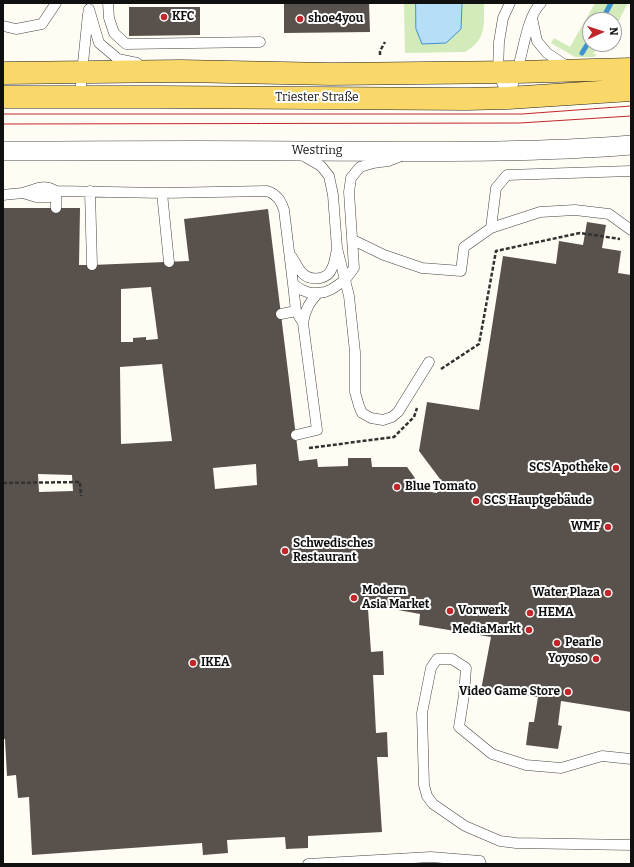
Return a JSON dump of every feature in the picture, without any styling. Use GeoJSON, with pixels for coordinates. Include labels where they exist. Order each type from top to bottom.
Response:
{"type":"FeatureCollection","features":[{"type":"Feature","properties":{"kind":"main road","name":"Triester Straße"},"geometry":{"type":"LineString","coordinates":[[3,73],[180,71],[331,74],[631,69]]}},
{"type":"Feature","properties":{"kind":"main road","name":"Triester Straße"},"geometry":{"type":"LineString","coordinates":[[3,97],[459,99],[508,98],[631,90]]}},
{"type":"Feature","properties":{"kind":"street","name":"Westring"},"geometry":{"type":"LineString","coordinates":[[3,151],[295,150],[414,152],[539,150],[631,145]]}},
{"type":"Feature","properties":{"kind":"lane"},"geometry":{"type":"LineString","coordinates":[[4,26],[16,29],[42,24],[56,3]]}},
{"type":"Feature","properties":{"kind":"lane"},"geometry":{"type":"LineString","coordinates":[[108,3],[109,18],[114,32],[126,44],[260,42]]}},
{"type":"Feature","properties":{"kind":"lane"},"geometry":{"type":"LineString","coordinates":[[508,98],[508,72],[499,42],[502,18],[510,3]]}},
{"type":"Feature","properties":{"kind":"lane"},"geometry":{"type":"LineString","coordinates":[[508,98],[508,72],[531,17],[538,5],[541,3]]}},
{"type":"Feature","properties":{"kind":"lane"},"geometry":{"type":"LineString","coordinates":[[89,6],[99,43],[118,59],[180,71]]}},
{"type":"Feature","properties":{"kind":"lane"},"geometry":{"type":"LineString","coordinates":[[80,97],[89,6]]}},
{"type":"Feature","properties":{"kind":"lane"},"geometry":{"type":"LineString","coordinates":[[531,17],[537,41],[547,53],[573,71]]}},
{"type":"Feature","properties":{"kind":"lane"},"geometry":{"type":"LineString","coordinates":[[295,150],[321,166],[329,176],[333,194],[337,248],[349,296],[355,352],[355,392],[362,414],[371,418],[383,420],[392,417],[398,412],[429,362]]}},
{"type":"Feature","properties":{"kind":"lane"},"geometry":{"type":"LineString","coordinates":[[293,284],[310,293],[318,293],[332,290],[345,280],[354,268],[349,192],[351,178],[360,167],[388,161],[414,152]]}},
{"type":"Feature","properties":{"kind":"lane"},"geometry":{"type":"LineString","coordinates":[[491,228],[496,188],[507,175],[631,171]]}},
{"type":"Feature","properties":{"kind":"lane"},"geometry":{"type":"LineString","coordinates":[[56,191],[56,208]]}},
{"type":"Feature","properties":{"kind":"lane"},"geometry":{"type":"LineString","coordinates":[[3,195],[23,193],[36,197],[50,197],[56,191],[162,193],[267,191],[273,193],[282,204],[284,210],[296,311],[303,323]]}},
{"type":"Feature","properties":{"kind":"lane"},"geometry":{"type":"LineString","coordinates":[[90,191],[92,265]]}},
{"type":"Feature","properties":{"kind":"lane"},"geometry":{"type":"LineString","coordinates":[[162,193],[169,262]]}},
{"type":"Feature","properties":{"kind":"lane"},"geometry":{"type":"LineString","coordinates":[[353,240],[384,255],[422,268],[461,271],[464,247],[491,228],[540,212],[575,210],[609,214],[631,230]]}},
{"type":"Feature","properties":{"kind":"lane"},"geometry":{"type":"LineString","coordinates":[[290,253],[299,270],[306,277],[321,278],[326,276],[332,268],[337,248]]}},
{"type":"Feature","properties":{"kind":"lane"},"geometry":{"type":"LineString","coordinates":[[296,434],[317,430],[303,323],[305,313],[310,302],[318,293]]}},
{"type":"Feature","properties":{"kind":"lane"},"geometry":{"type":"LineString","coordinates":[[281,314],[296,311]]}},
{"type":"Feature","properties":{"kind":"lane"},"geometry":{"type":"LineString","coordinates":[[631,759],[602,756],[561,768],[526,765],[492,754],[459,727],[466,668],[452,659],[437,659],[430,668],[422,713],[424,785],[427,796],[433,804],[465,826],[500,841],[516,843],[631,845]]}},
{"type":"Feature","properties":{"kind":"lane"},"geometry":{"type":"LineString","coordinates":[[308,864],[431,857],[480,861],[481,864]]}},
{"type":"Feature","properties":{"kind":"path"},"geometry":{"type":"LineString","coordinates":[[436,372],[479,344],[496,251],[580,233],[618,239],[625,242]]}},
{"type":"Feature","properties":{"kind":"path"},"geometry":{"type":"LineString","coordinates":[[308,448],[394,437],[414,418],[419,404]]}},
{"type":"Feature","properties":{"kind":"path"},"geometry":{"type":"LineString","coordinates":[[3,483],[80,482],[81,496]]}},
{"type":"Feature","properties":{"kind":"green space"},"geometry":{"type":"Polygon","coordinates":[[[404,3],[416,3],[416,29],[461,29],[462,3],[484,3],[484,25],[481,37],[465,52],[405,53],[404,3]]]}},
{"type":"Feature","properties":{"kind":"green space"},"geometry":{"type":"Polygon","coordinates":[[[595,3],[628,3],[622,14],[622,12],[590,12],[595,3]]]}},
{"type":"Feature","properties":{"kind":"green space"},"geometry":{"type":"Polygon","coordinates":[[[582,26],[582,52],[595,52],[593,54],[597,54],[594,57],[575,57],[551,43],[554,38],[570,47],[582,26]]]}},
{"type":"Feature","properties":{"kind":"water"},"geometry":{"type":"Polygon","coordinates":[[[416,3],[462,3],[461,29],[446,43],[422,44],[416,29],[416,3]]]}},
{"type":"Feature","properties":{"kind":"building"},"geometry":{"type":"Polygon","coordinates":[[[284,3],[369,3],[370,32],[284,33],[284,3]]]}},
{"type":"Feature","properties":{"kind":"building","name":"KFC"},"geometry":{"type":"Polygon","coordinates":[[[129,7],[200,7],[200,35],[129,36],[129,7]]]}},
{"type":"Feature","properties":{"kind":"building"},"geometry":{"type":"Polygon","coordinates":[[[3,208],[80,208],[79,265],[189,261],[184,219],[268,209],[299,461],[317,459],[318,467],[348,466],[348,458],[371,458],[372,467],[407,467],[415,478],[413,489],[437,493],[440,479],[419,451],[427,402],[479,410],[503,256],[556,264],[559,241],[583,245],[587,222],[606,225],[602,248],[621,251],[618,273],[631,275],[631,712],[561,701],[558,725],[562,726],[558,749],[526,745],[529,722],[534,722],[538,697],[481,690],[491,637],[419,625],[420,614],[387,608],[368,609],[371,652],[383,651],[384,675],[373,675],[376,733],[387,732],[388,757],[377,757],[382,832],[308,836],[308,848],[286,849],[285,837],[227,840],[228,853],[203,855],[202,843],[32,855],[29,797],[18,798],[16,775],[7,776],[5,739],[3,739],[3,208]],[[151,287],[121,289],[121,342],[133,342],[133,338],[146,337],[146,340],[158,339],[151,287]],[[162,364],[120,367],[121,444],[172,441],[162,364]],[[256,464],[213,468],[215,489],[257,485],[256,464]],[[38,474],[39,492],[73,491],[72,475],[38,474]]]}},
{"type":"Feature","properties":{"kind":"waterway"},"geometry":{"type":"LineString","coordinates":[[606,12],[611,3]]}},
{"type":"Feature","properties":{"kind":"tram line"},"geometry":{"type":"LineString","coordinates":[[3,114],[522,114],[631,106]]}},
{"type":"Feature","properties":{"kind":"tram line"},"geometry":{"type":"LineString","coordinates":[[3,124],[520,123],[631,116]]}},
{"type":"Feature","properties":{"kind":"place","name":"KFC"},"geometry":{"type":"Point","coordinates":[164,17]}},
{"type":"Feature","properties":{"kind":"place","name":"shoe4you"},"geometry":{"type":"Point","coordinates":[300,19]}},
{"type":"Feature","properties":{"kind":"place","name":"SCS Apotheke"},"geometry":{"type":"Point","coordinates":[616,468]}},
{"type":"Feature","properties":{"kind":"place","name":"Blue Tomato"},"geometry":{"type":"Point","coordinates":[397,487]}},
{"type":"Feature","properties":{"kind":"place","name":"SCS Hauptgebäude"},"geometry":{"type":"Point","coordinates":[476,501]}},
{"type":"Feature","properties":{"kind":"place","name":"WMF"},"geometry":{"type":"Point","coordinates":[608,527]}},
{"type":"Feature","properties":{"kind":"place","name":"Schwedisches Restaurant"},"geometry":{"type":"Point","coordinates":[285,551]}},
{"type":"Feature","properties":{"kind":"place","name":"Water Plaza"},"geometry":{"type":"Point","coordinates":[608,593]}},
{"type":"Feature","properties":{"kind":"place","name":"Modern Asia Market"},"geometry":{"type":"Point","coordinates":[354,598]}},
{"type":"Feature","properties":{"kind":"place","name":"Vorwerk"},"geometry":{"type":"Point","coordinates":[450,611]}},
{"type":"Feature","properties":{"kind":"place","name":"HEMA"},"geometry":{"type":"Point","coordinates":[530,613]}},
{"type":"Feature","properties":{"kind":"place","name":"MediaMarkt"},"geometry":{"type":"Point","coordinates":[529,630]}},
{"type":"Feature","properties":{"kind":"place","name":"Pearle"},"geometry":{"type":"Point","coordinates":[557,643]}},
{"type":"Feature","properties":{"kind":"place","name":"Yoyoso"},"geometry":{"type":"Point","coordinates":[596,659]}},
{"type":"Feature","properties":{"kind":"place","name":"IKEA"},"geometry":{"type":"Point","coordinates":[193,663]}},
{"type":"Feature","properties":{"kind":"place","name":"Video Game Store"},"geometry":{"type":"Point","coordinates":[568,692]}}]}
